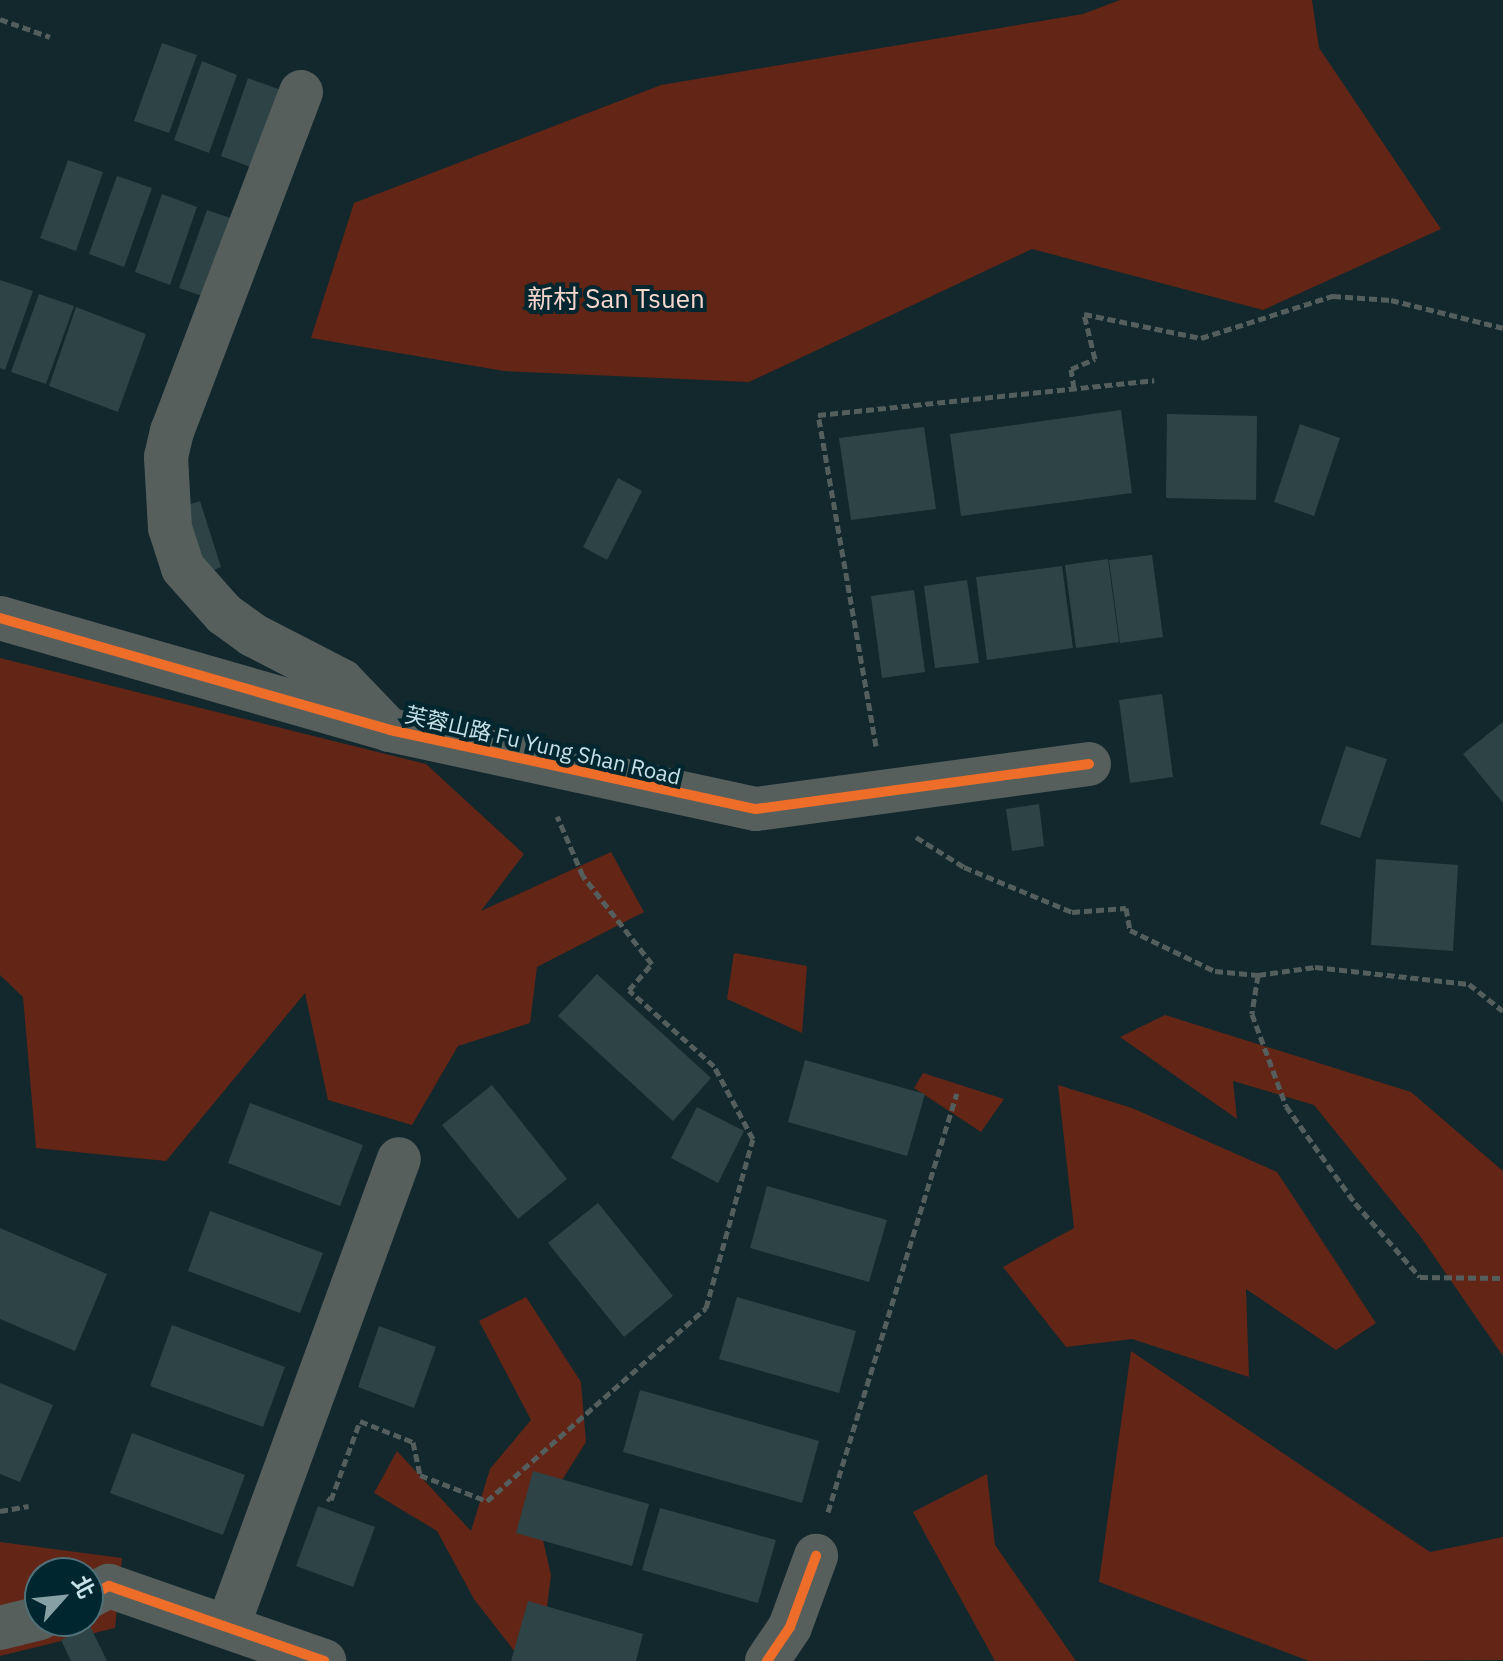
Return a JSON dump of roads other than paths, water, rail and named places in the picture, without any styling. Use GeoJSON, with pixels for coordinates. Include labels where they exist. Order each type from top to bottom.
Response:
{"type":"FeatureCollection","features":[{"type":"Feature","properties":{"kind":"street"},"geometry":{"type":"LineString","coordinates":[[301,92],[172,431],[166,457],[170,528],[183,568],[224,614],[253,635],[342,681],[390,730]]}},
{"type":"Feature","properties":{"kind":"street","name":"芙蓉山路 Fu Yung Shan Road"},"geometry":{"type":"LineString","coordinates":[[0,618],[390,730],[756,809],[885,795],[1089,764]]}},
{"type":"Feature","properties":{"kind":"street"},"geometry":{"type":"LineString","coordinates":[[228,1626],[399,1159]]}},
{"type":"Feature","properties":{"kind":"street"},"geometry":{"type":"LineString","coordinates":[[767,1661],[790,1627],[816,1556]]}},
{"type":"Feature","properties":{"kind":"street"},"geometry":{"type":"LineString","coordinates":[[104,1589],[109,1586],[324,1661]]}},
{"type":"Feature","properties":{"kind":"street"},"geometry":{"type":"LineString","coordinates":[[0,1628],[24,1622]]}},
{"type":"Feature","properties":{"kind":"district","name":"新村 San Tsuen"},"geometry":{"type":"Point","coordinates":[616,299]}}]}
